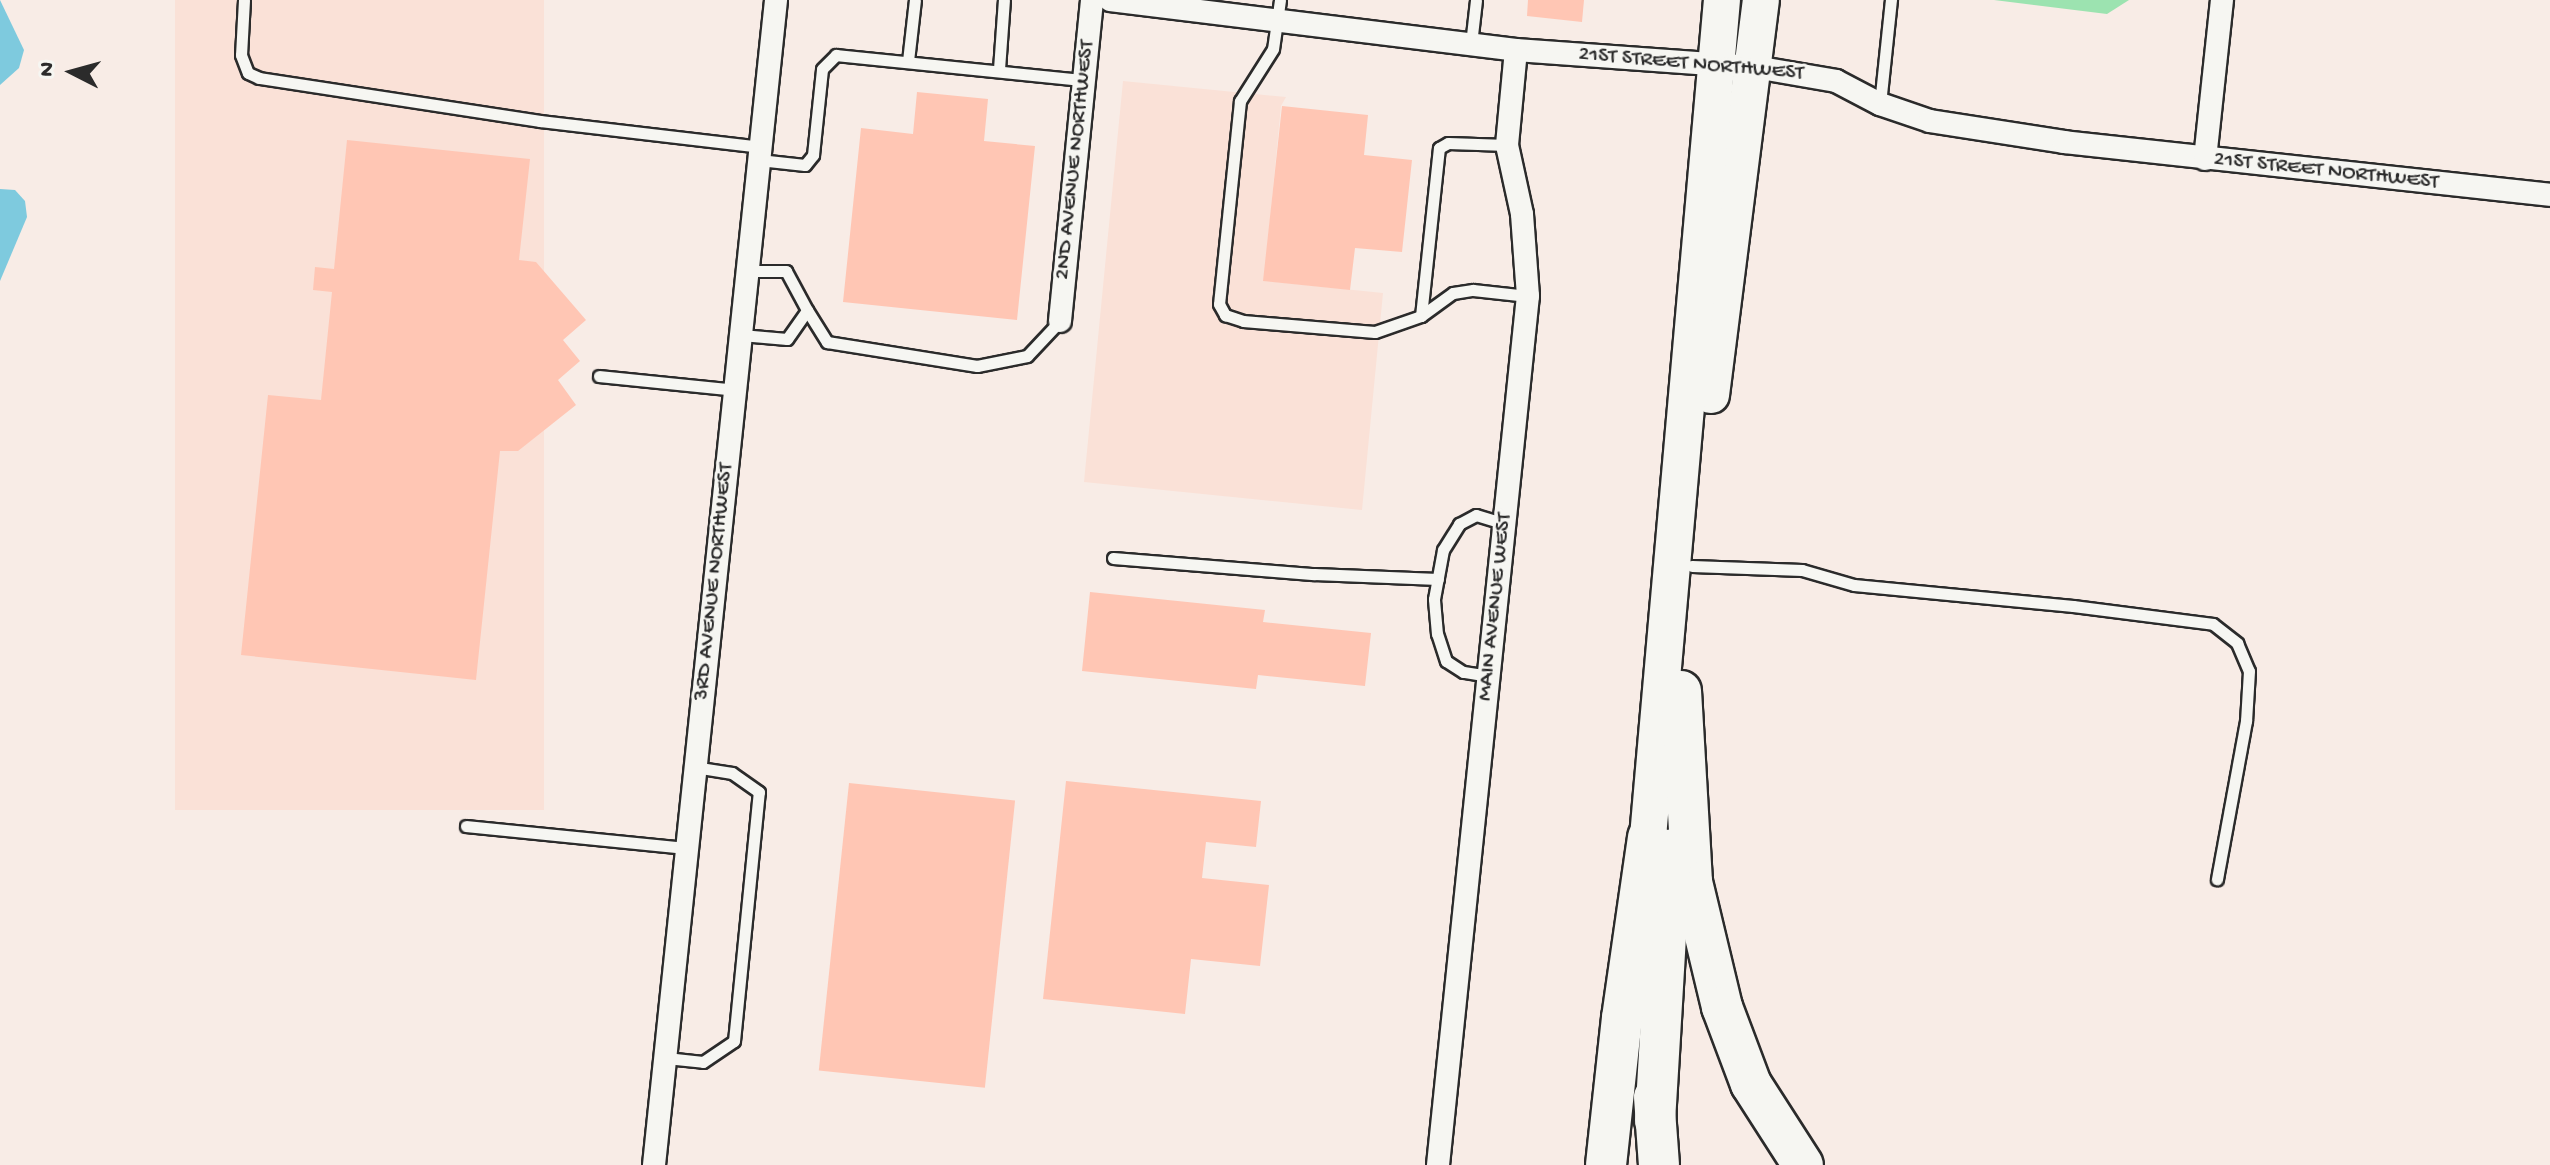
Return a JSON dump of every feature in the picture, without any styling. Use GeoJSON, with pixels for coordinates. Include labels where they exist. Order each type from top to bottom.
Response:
{"type":"FeatureCollection","features":[{"type":"Feature","properties":{"kind":"highway"},"geometry":{"type":"LineString","coordinates":[[1655,1121],[1681,691]]}},
{"type":"Feature","properties":{"kind":"highway"},"geometry":{"type":"LineString","coordinates":[[1681,691],[1692,882],[1722,1007],[1751,1084],[1803,1165]]}},
{"type":"Feature","properties":{"kind":"highway"},"geometry":{"type":"LineString","coordinates":[[1648,837],[1655,1121],[1659,1165]]}},
{"type":"Feature","properties":{"kind":"highway"},"geometry":{"type":"LineString","coordinates":[[1606,1165],[1622,1018],[1648,837]]}},
{"type":"Feature","properties":{"kind":"main road"},"geometry":{"type":"LineString","coordinates":[[1648,837],[1722,0]]}},
{"type":"Feature","properties":{"kind":"main road"},"geometry":{"type":"LineString","coordinates":[[1681,691],[1726,261],[1755,67],[1761,0]]}},
{"type":"Feature","properties":{"kind":"street","name":"3RD AVENUE NORTHWEST"},"geometry":{"type":"LineString","coordinates":[[654,1165],[776,0]]}},
{"type":"Feature","properties":{"kind":"street","name":"2ND AVENUE NORTHWEST"},"geometry":{"type":"LineString","coordinates":[[1060,321],[1092,0]]}},
{"type":"Feature","properties":{"kind":"street","name":"21ST STREET NORTHWEST"},"geometry":{"type":"LineString","coordinates":[[1110,0],[1278,10],[1516,50],[1755,67],[1836,81],[1880,104],[1930,121],[2205,159],[2550,195]]}},
{"type":"Feature","properties":{"kind":"street"},"geometry":{"type":"LineString","coordinates":[[2205,159],[2222,0]]}},
{"type":"Feature","properties":{"kind":"street","name":"MAIN AVENUE WEST"},"geometry":{"type":"LineString","coordinates":[[1438,1165],[1528,296],[1522,214],[1507,145],[1516,50]]}},
{"type":"Feature","properties":{"kind":"lane"},"geometry":{"type":"LineString","coordinates":[[244,0],[241,55],[248,73],[259,78],[760,154],[805,165],[813,155],[822,69],[836,55],[999,69],[1084,80]]}},
{"type":"Feature","properties":{"kind":"lane"},"geometry":{"type":"LineString","coordinates":[[908,61],[915,0]]}},
{"type":"Feature","properties":{"kind":"lane"},"geometry":{"type":"LineString","coordinates":[[999,69],[1004,0]]}},
{"type":"Feature","properties":{"kind":"lane"},"geometry":{"type":"LineString","coordinates":[[1471,44],[1476,0]]}},
{"type":"Feature","properties":{"kind":"lane"},"geometry":{"type":"LineString","coordinates":[[1880,104],[1891,0]]}},
{"type":"Feature","properties":{"kind":"lane"},"geometry":{"type":"LineString","coordinates":[[1278,10],[1273,49],[1240,101],[1219,304],[1225,315],[1243,321],[1375,332],[1421,316],[1453,293],[1473,290],[1528,296]]}},
{"type":"Feature","properties":{"kind":"lane"},"geometry":{"type":"LineString","coordinates":[[1421,316],[1439,148],[1459,143],[1507,145]]}},
{"type":"Feature","properties":{"kind":"lane"},"geometry":{"type":"LineString","coordinates":[[748,271],[786,271],[827,342],[977,366],[1027,356],[1060,321]]}},
{"type":"Feature","properties":{"kind":"lane"},"geometry":{"type":"LineString","coordinates":[[741,335],[787,339],[807,310]]}},
{"type":"Feature","properties":{"kind":"lane"},"geometry":{"type":"LineString","coordinates":[[599,376],[736,390]]}},
{"type":"Feature","properties":{"kind":"lane"},"geometry":{"type":"LineString","coordinates":[[1489,676],[1463,672],[1446,661],[1437,634],[1434,599],[1443,550],[1459,524],[1476,515],[1505,524]]}},
{"type":"Feature","properties":{"kind":"lane"},"geometry":{"type":"LineString","coordinates":[[1113,558],[1314,574],[1438,579]]}},
{"type":"Feature","properties":{"kind":"lane"},"geometry":{"type":"LineString","coordinates":[[1692,566],[1802,570],[1854,585],[2073,606],[2213,624],[2237,643],[2249,671],[2246,721],[2217,879]]}},
{"type":"Feature","properties":{"kind":"lane"},"geometry":{"type":"LineString","coordinates":[[666,1058],[703,1062],[734,1041],[759,792],[732,773],[696,767]]}},
{"type":"Feature","properties":{"kind":"lane"},"geometry":{"type":"LineString","coordinates":[[466,826],[688,848]]}},
{"type":"Feature","properties":{"kind":"shaded area"},"geometry":{"type":"Polygon","coordinates":[[[175,0],[544,0],[544,810],[175,810],[175,0]]]}},
{"type":"Feature","properties":{"kind":"shaded area"},"geometry":{"type":"Polygon","coordinates":[[[1123,81],[1286,97],[1281,106],[1264,281],[1383,293],[1362,510],[1084,482],[1123,81]]]}},
{"type":"Feature","properties":{"kind":"green space"},"geometry":{"type":"Polygon","coordinates":[[[1994,0],[2129,0],[2107,14],[1994,0]]]}},
{"type":"Feature","properties":{"kind":"water"},"geometry":{"type":"Polygon","coordinates":[[[0,0],[24,50],[19,68],[0,85],[0,0]]]}},
{"type":"Feature","properties":{"kind":"water"},"geometry":{"type":"Polygon","coordinates":[[[0,189],[15,190],[25,201],[27,217],[0,281],[0,189]]]}},
{"type":"Feature","properties":{"kind":"building"},"geometry":{"type":"Polygon","coordinates":[[[1528,0],[1584,0],[1582,22],[1527,16],[1528,0]]]}},
{"type":"Feature","properties":{"kind":"building"},"geometry":{"type":"Polygon","coordinates":[[[917,92],[988,99],[984,141],[1035,146],[1017,320],[843,302],[861,128],[913,134],[917,92]]]}},
{"type":"Feature","properties":{"kind":"building"},"geometry":{"type":"Polygon","coordinates":[[[1282,106],[1368,115],[1364,155],[1412,160],[1402,252],[1355,248],[1350,290],[1263,281],[1282,106]]]}},
{"type":"Feature","properties":{"kind":"building"},"geometry":{"type":"Polygon","coordinates":[[[347,140],[530,159],[519,260],[536,262],[586,320],[563,340],[580,361],[558,380],[576,405],[518,451],[500,451],[476,680],[241,655],[268,395],[321,400],[332,292],[313,290],[315,267],[334,269],[347,140]]]}},
{"type":"Feature","properties":{"kind":"building"},"geometry":{"type":"Polygon","coordinates":[[[1090,592],[1265,610],[1263,622],[1371,633],[1365,686],[1258,675],[1256,689],[1082,671],[1090,592]]]}},
{"type":"Feature","properties":{"kind":"building"},"geometry":{"type":"Polygon","coordinates":[[[1066,781],[1261,801],[1256,847],[1206,842],[1202,878],[1269,885],[1260,966],[1191,959],[1185,1014],[1043,999],[1066,781]]]}},
{"type":"Feature","properties":{"kind":"building"},"geometry":{"type":"Polygon","coordinates":[[[849,783],[1015,800],[985,1088],[819,1070],[849,783]]]}}]}
